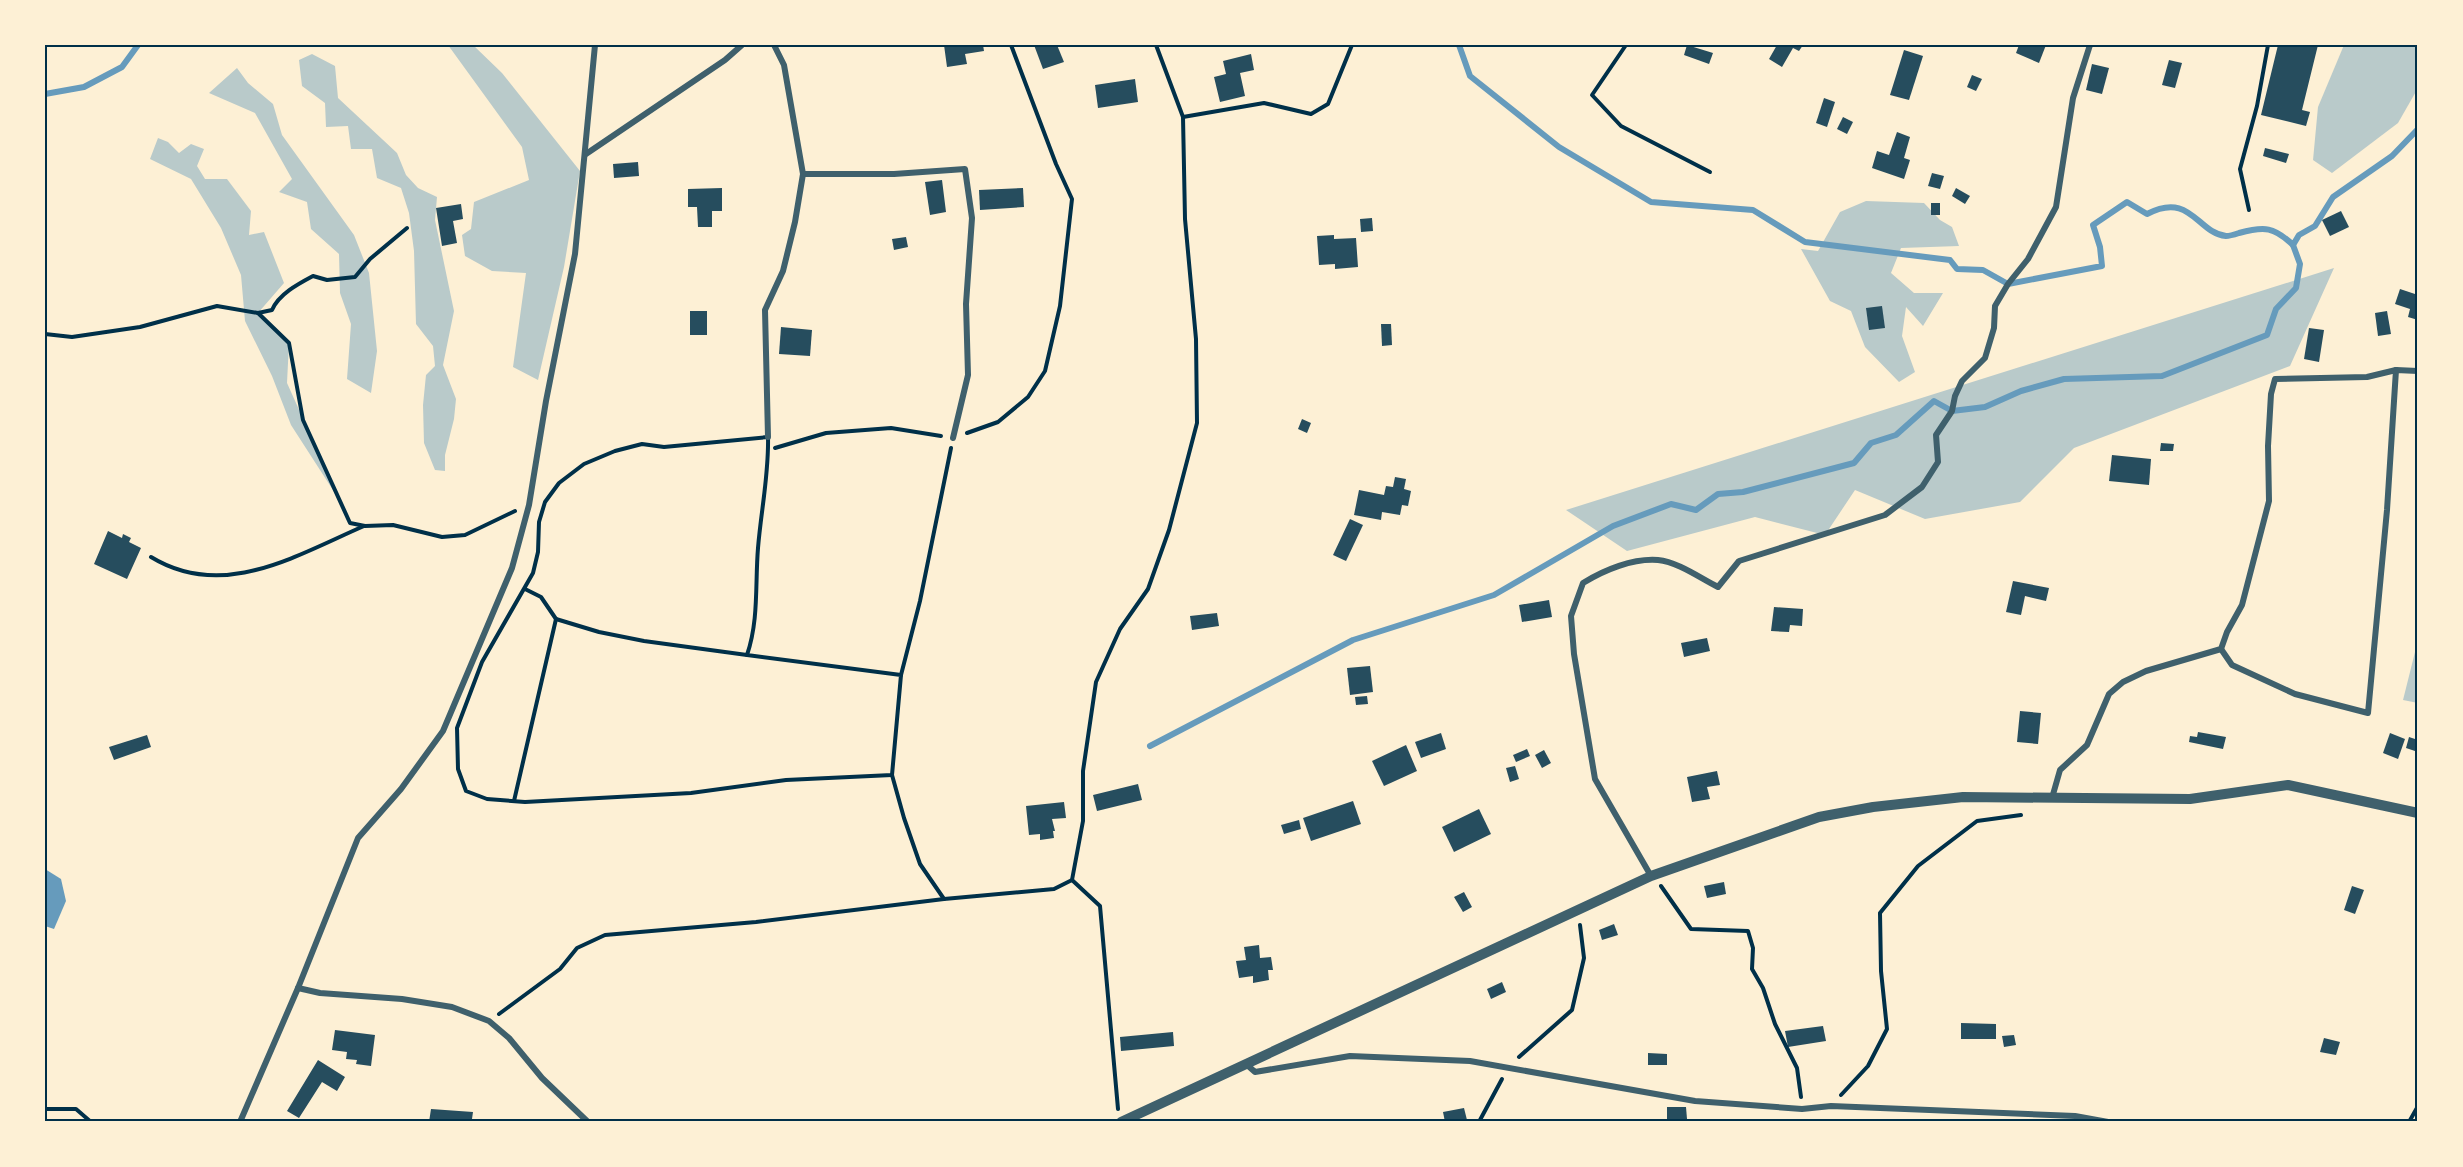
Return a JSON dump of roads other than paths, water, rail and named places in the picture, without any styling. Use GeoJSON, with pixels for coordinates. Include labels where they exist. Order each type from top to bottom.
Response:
{"type":"FeatureCollection","features":[{"type":"Feature","properties":{"kind":"street"},"geometry":{"type":"LineString","coordinates":[[240,1122],[298,988],[358,838],[401,789],[443,731],[512,568],[529,505],[546,401],[575,254],[586,154],[586,119],[595,45]]}},
{"type":"Feature","properties":{"kind":"street"},"geometry":{"type":"LineString","coordinates":[[586,154],[725,60],[742,45]]}},
{"type":"Feature","properties":{"kind":"street"},"geometry":{"type":"LineString","coordinates":[[768,437],[765,310],[785,261],[795,222],[803,174],[784,65],[774,45]]}},
{"type":"Feature","properties":{"kind":"street"},"geometry":{"type":"LineString","coordinates":[[1651,876],[1595,779],[1574,654],[1571,616],[1583,583],[1602,571],[1659,560],[1684,569],[1718,587],[1739,561],[1885,515],[1922,487],[1938,462],[1936,435],[1952,411],[1955,396],[1962,381],[1985,358],[1994,328],[1995,306],[2008,284],[2028,259],[2056,207],[2073,98],[2090,45]]}},
{"type":"Feature","properties":{"kind":"street"},"geometry":{"type":"LineString","coordinates":[[803,174],[894,174],[965,169],[972,218],[966,304],[968,375],[953,438]]}},
{"type":"Feature","properties":{"kind":"street"},"geometry":{"type":"LineString","coordinates":[[2221,649],[2242,605],[2269,501],[2268,446],[2271,394],[2275,379],[2367,377],[2396,370],[2418,371]]}},
{"type":"Feature","properties":{"kind":"street"},"geometry":{"type":"LineString","coordinates":[[2221,649],[2232,665],[2295,694],[2368,713],[2387,510],[2396,370]]}},
{"type":"Feature","properties":{"kind":"street"},"geometry":{"type":"LineString","coordinates":[[2052,798],[2060,770],[2087,745],[2109,694],[2123,682],[2145,671],[2221,649]]}},
{"type":"Feature","properties":{"kind":"street"},"geometry":{"type":"LineString","coordinates":[[1121,1122],[1651,876],[1819,817],[1873,807],[1962,797],[2190,799],[2288,785],[2418,813]]}},
{"type":"Feature","properties":{"kind":"street"},"geometry":{"type":"LineString","coordinates":[[298,988],[320,993],[402,999],[452,1007],[489,1022],[509,1038],[542,1078],[588,1122]]}},
{"type":"Feature","properties":{"kind":"street"},"geometry":{"type":"LineString","coordinates":[[1246,1064],[1254,1072],[1350,1056],[1470,1061],[1695,1101],[1802,1109],[1831,1106],[2076,1116],[2108,1122]]}},
{"type":"Feature","properties":{"kind":"water"},"geometry":{"type":"Polygon","coordinates":[[[45,869],[61,879],[66,901],[54,929],[45,926],[45,869]]]}},
{"type":"Feature","properties":{"kind":"waterway"},"geometry":{"type":"LineString","coordinates":[[45,94],[84,87],[122,67],[138,45]]}},
{"type":"Feature","properties":{"kind":"waterway"},"geometry":{"type":"LineString","coordinates":[[1459,45],[1470,76],[1559,147],[1651,202],[1753,210],[1805,242],[1950,260],[1957,269],[1983,270],[2008,284],[2102,266],[2100,247],[2093,225],[2127,202],[2147,214],[2162,208],[2174,207],[2184,210],[2216,233],[2226,236],[2256,229],[2274,231],[2293,245],[2299,235],[2315,226],[2333,197],[2392,156],[2418,129]]}},
{"type":"Feature","properties":{"kind":"waterway"},"geometry":{"type":"LineString","coordinates":[[1150,746],[1353,640],[1494,595],[1613,526],[1671,504],[1696,510],[1718,494],[1743,492],[1854,463],[1871,443],[1896,435],[1934,401],[1952,411],[1985,407],[2021,391],[2064,379],[2162,376],[2267,335],[2276,309],[2296,288],[2300,264],[2293,245]]}}]}
